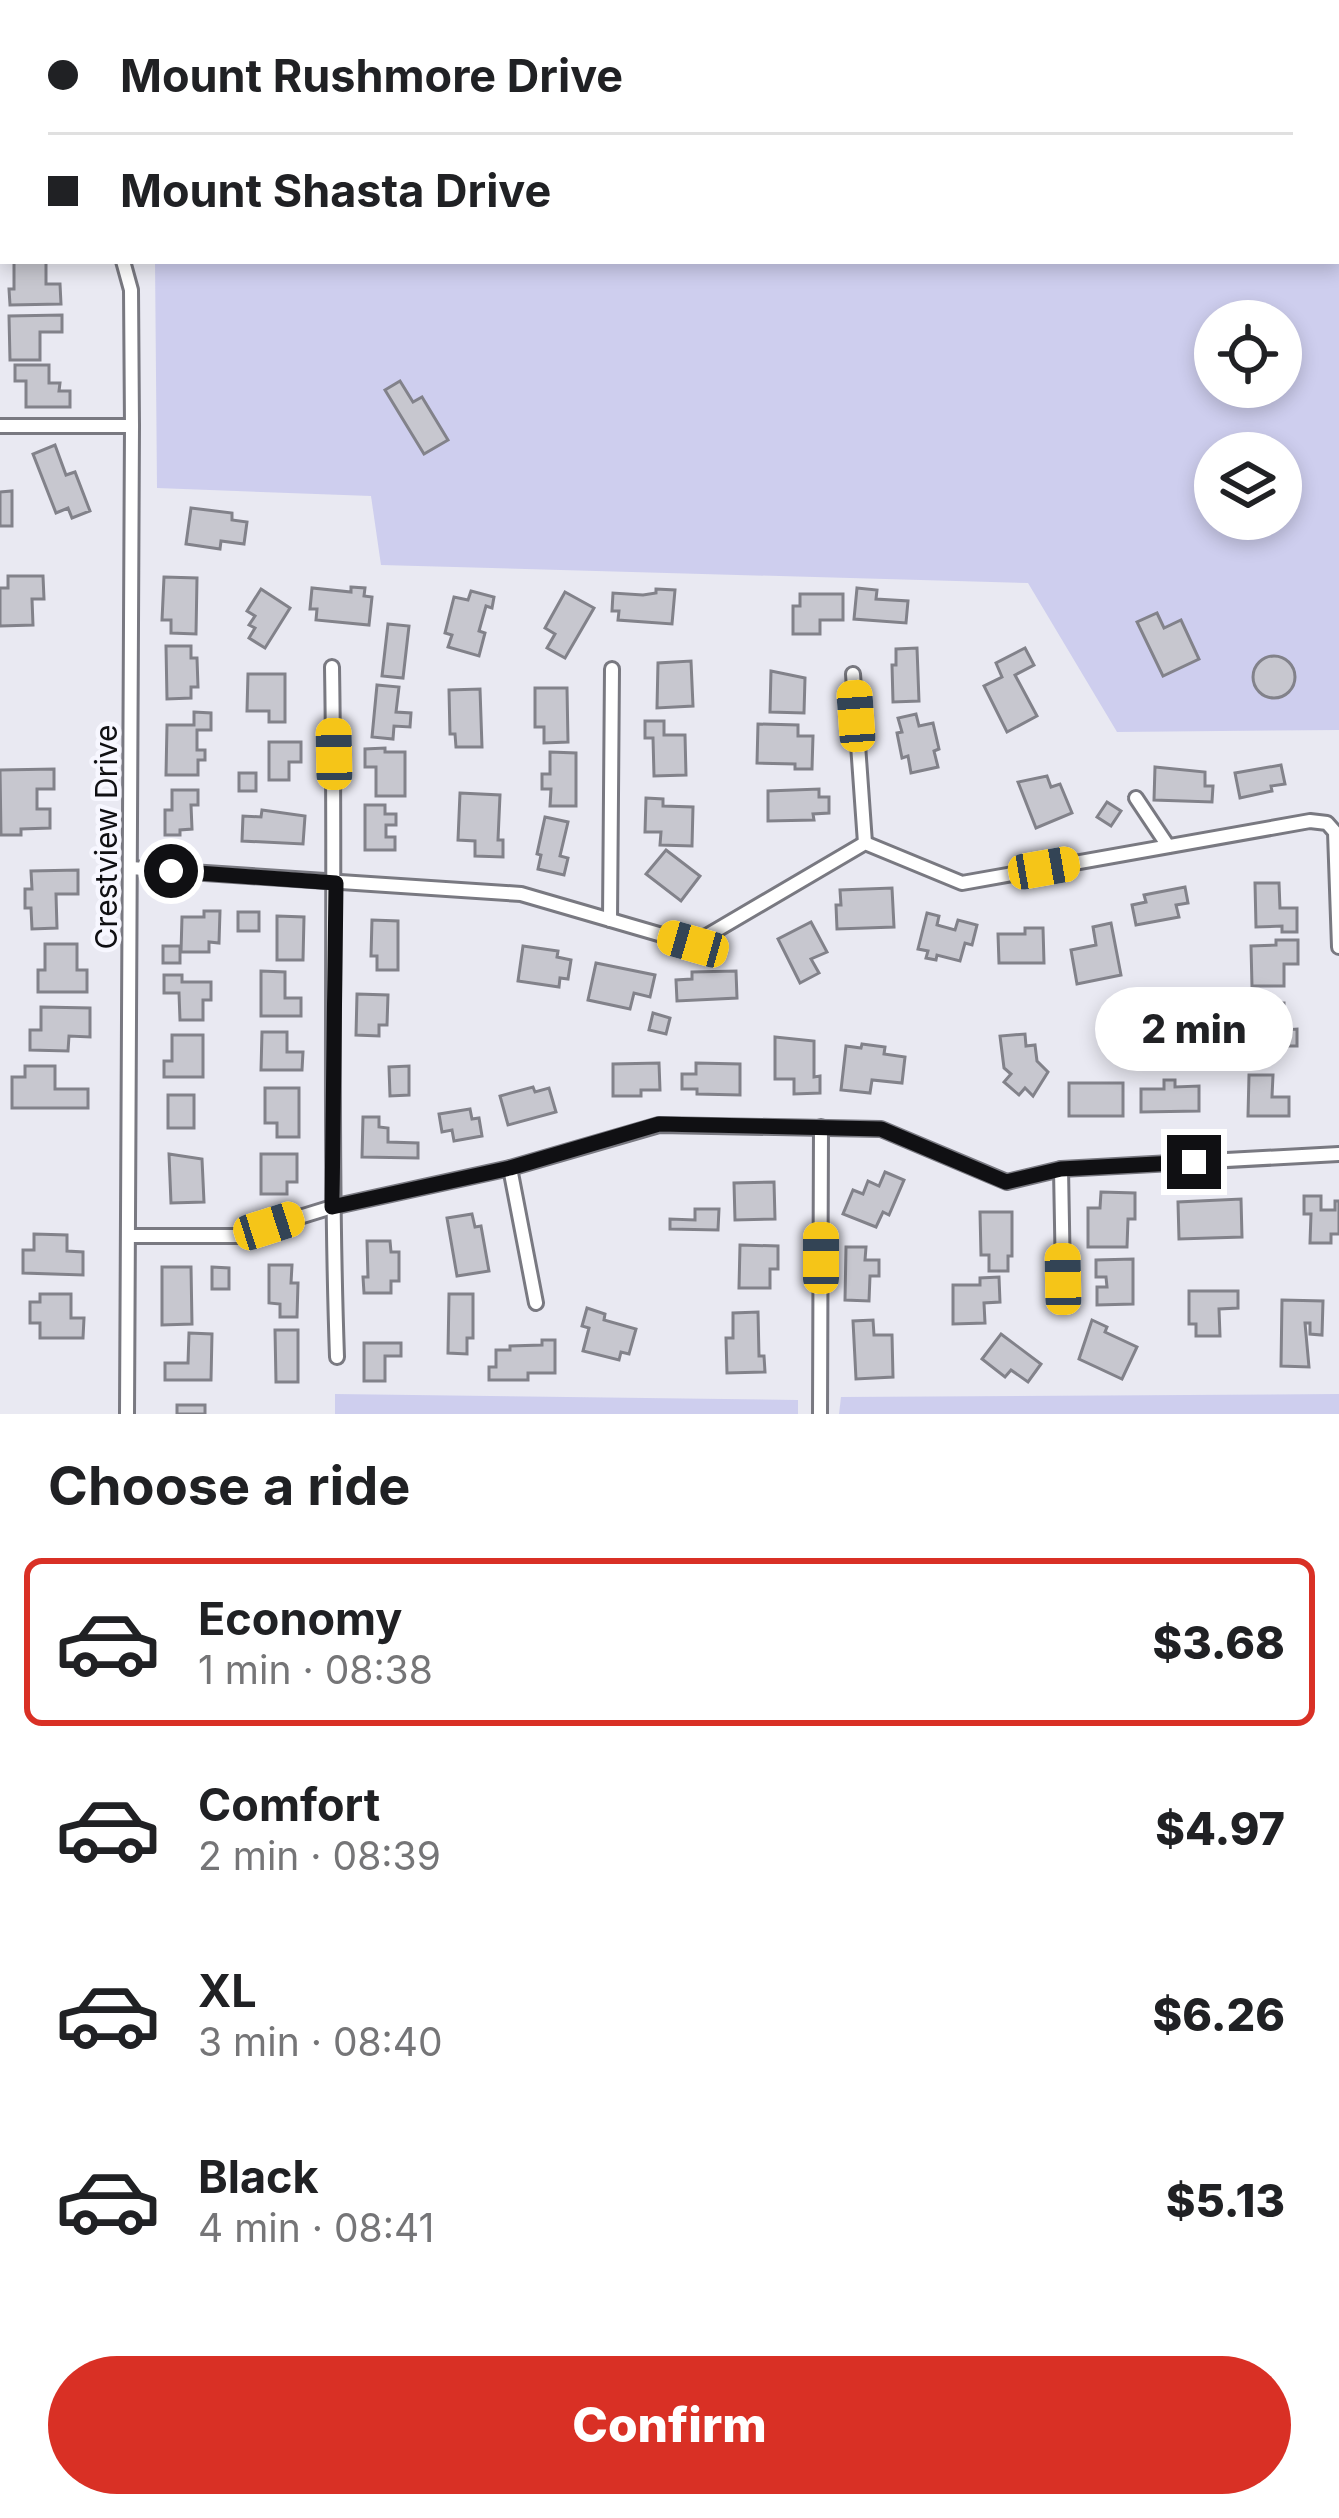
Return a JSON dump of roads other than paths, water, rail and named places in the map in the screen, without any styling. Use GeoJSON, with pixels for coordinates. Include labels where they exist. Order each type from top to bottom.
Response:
{"type":"FeatureCollection","features":[{"type":"Feature","properties":{"kind":"street","name":"Crestview Drive"},"geometry":{"type":"LineString","coordinates":[[124,264],[131,290],[132,426],[128,1414]]}},
{"type":"Feature","properties":{"kind":"street"},"geometry":{"type":"LineString","coordinates":[[0,426],[132,426]]}},
{"type":"Feature","properties":{"kind":"street"},"geometry":{"type":"LineString","coordinates":[[332,667],[336,883],[332,1207],[337,1357]]}},
{"type":"Feature","properties":{"kind":"street"},"geometry":{"type":"LineString","coordinates":[[610,920],[612,669]]}},
{"type":"Feature","properties":{"kind":"street"},"geometry":{"type":"LineString","coordinates":[[853,674],[865,843]]}},
{"type":"Feature","properties":{"kind":"street"},"geometry":{"type":"LineString","coordinates":[[1136,798],[1168,846]]}},
{"type":"Feature","properties":{"kind":"street"},"geometry":{"type":"LineString","coordinates":[[865,843],[962,883],[1310,821],[1327,823],[1335,832],[1339,947]]}},
{"type":"Feature","properties":{"kind":"street"},"geometry":{"type":"LineString","coordinates":[[130,868],[521,893],[693,944],[865,843]]}},
{"type":"Feature","properties":{"kind":"street"},"geometry":{"type":"LineString","coordinates":[[130,1235],[238,1236],[332,1207],[510,1168],[659,1124],[881,1129],[1006,1182],[1061,1169],[1339,1154]]}},
{"type":"Feature","properties":{"kind":"street"},"geometry":{"type":"LineString","coordinates":[[820,1414],[821,1126]]}},
{"type":"Feature","properties":{"kind":"street"},"geometry":{"type":"LineString","coordinates":[[510,1168],[536,1303]]}},
{"type":"Feature","properties":{"kind":"street"},"geometry":{"type":"LineString","coordinates":[[1061,1169],[1063,1279]]}}]}
